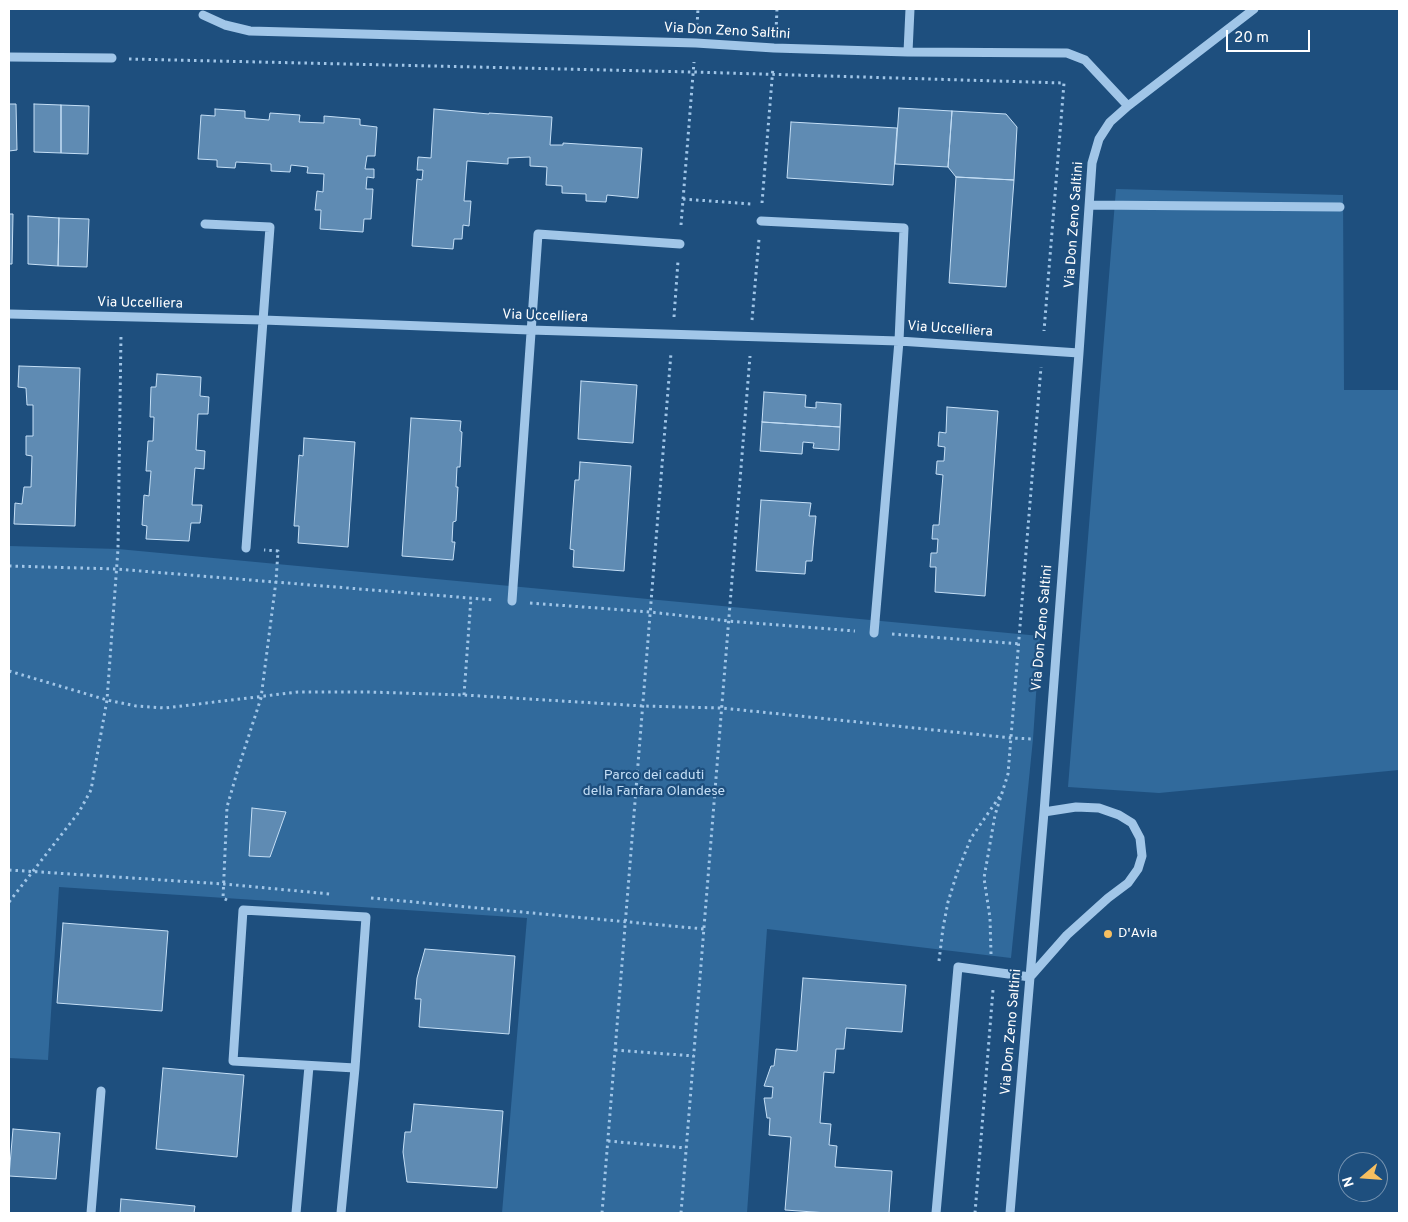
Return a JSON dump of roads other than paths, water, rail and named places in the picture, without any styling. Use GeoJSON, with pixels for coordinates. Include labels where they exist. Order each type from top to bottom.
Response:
{"type":"FeatureCollection","features":[{"type":"Feature","properties":{"kind":"street"},"geometry":{"type":"LineString","coordinates":[[908,52],[910,9]]}},
{"type":"Feature","properties":{"kind":"street"},"geometry":{"type":"LineString","coordinates":[[1128,106],[1254,9]]}},
{"type":"Feature","properties":{"kind":"street","name":"Via Don Zeno Saltini"},"geometry":{"type":"LineString","coordinates":[[203,15],[225,25],[250,31],[696,43],[774,48],[908,52],[1067,53],[1085,60],[1128,106],[1110,122],[1099,139],[1092,163],[1044,812],[1010,1213]]}},
{"type":"Feature","properties":{"kind":"street"},"geometry":{"type":"LineString","coordinates":[[9,57],[112,58]]}},
{"type":"Feature","properties":{"kind":"street"},"geometry":{"type":"LineString","coordinates":[[1090,205],[1340,207]]}},
{"type":"Feature","properties":{"kind":"street"},"geometry":{"type":"LineString","coordinates":[[761,220],[904,228],[899,341],[874,633]]}},
{"type":"Feature","properties":{"kind":"street"},"geometry":{"type":"LineString","coordinates":[[205,224],[270,227],[246,548]]}},
{"type":"Feature","properties":{"kind":"street"},"geometry":{"type":"LineString","coordinates":[[512,601],[538,234],[680,244]]}},
{"type":"Feature","properties":{"kind":"street","name":"Via Uccelliera"},"geometry":{"type":"LineString","coordinates":[[9,314],[263,320],[899,341],[1079,353]]}},
{"type":"Feature","properties":{"kind":"street"},"geometry":{"type":"LineString","coordinates":[[936,1213],[958,968],[995,971],[1030,977],[1067,934],[1128,883],[1138,869],[1142,856],[1140,838],[1132,823],[1119,815],[1099,808],[1076,807],[1044,812]]}},
{"type":"Feature","properties":{"kind":"street"},"geometry":{"type":"LineString","coordinates":[[341,1213],[355,1068],[366,916],[243,910],[233,1061],[355,1068]]}},
{"type":"Feature","properties":{"kind":"street"},"geometry":{"type":"LineString","coordinates":[[296,1213],[309,1066]]}},
{"type":"Feature","properties":{"kind":"street"},"geometry":{"type":"LineString","coordinates":[[91,1213],[101,1091]]}},
{"type":"Feature","properties":{"kind":"place","name":"D'Avia"},"geometry":{"type":"Point","coordinates":[1108,934]}},
{"type":"Feature","properties":{"kind":"park label","name":"Parco dei caduti della Fanfara Olandese"},"geometry":{"type":"Point","coordinates":[654,784]}}]}
